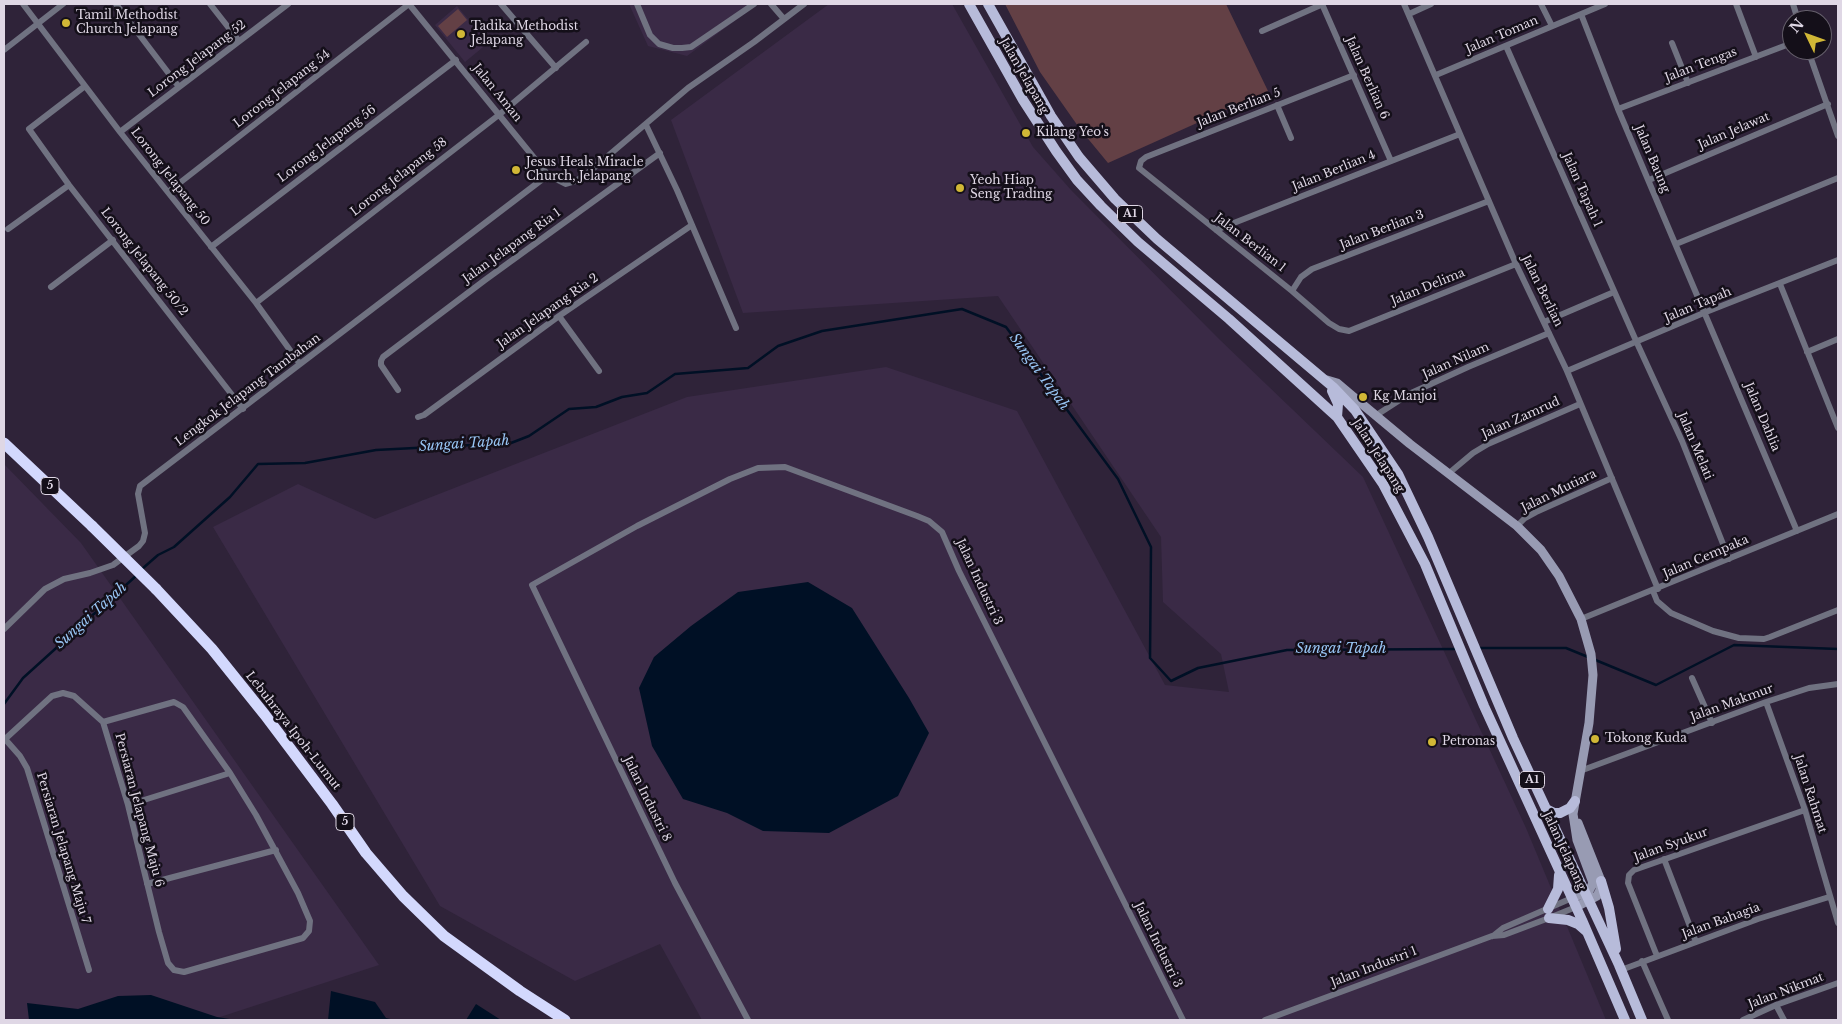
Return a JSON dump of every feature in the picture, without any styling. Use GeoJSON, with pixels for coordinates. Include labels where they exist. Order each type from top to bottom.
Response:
{"type":"FeatureCollection","features":[{"type":"Feature","properties":{"kind":"highway","name":"Lebuhraya Ipoh-Lumut"},"geometry":{"type":"LineString","coordinates":[[5,442],[156,589],[212,649],[265,715],[332,804],[366,853],[403,896],[444,936],[520,991],[565,1020]]}},
{"type":"Feature","properties":{"kind":"main road","name":"Jalan Jelapang"},"geometry":{"type":"LineString","coordinates":[[969,4],[1008,75],[1039,126],[1074,175],[1100,206],[1138,242],[1229,319],[1337,417],[1383,484],[1425,564],[1488,714],[1625,1020]]}},
{"type":"Feature","properties":{"kind":"main road","name":"Jalan Jelapang"},"geometry":{"type":"LineString","coordinates":[[988,4],[1051,116],[1079,157],[1115,200],[1157,239],[1324,379],[1355,410],[1398,474],[1428,537],[1482,666],[1586,897],[1620,967],[1642,1020]]}},
{"type":"Feature","properties":{"kind":"main road"},"geometry":{"type":"LineString","coordinates":[[1324,379],[1337,401],[1339,407],[1337,417],[1351,417],[1371,434]]}},
{"type":"Feature","properties":{"kind":"main road"},"geometry":{"type":"LineString","coordinates":[[1546,809],[1554,813],[1560,813],[1570,808],[1575,801]]}},
{"type":"Feature","properties":{"kind":"main road"},"geometry":{"type":"LineString","coordinates":[[1558,868],[1558,888],[1549,913],[1571,921],[1587,932]]}},
{"type":"Feature","properties":{"kind":"main road"},"geometry":{"type":"LineString","coordinates":[[1601,881],[1609,908],[1620,967]]}},
{"type":"Feature","properties":{"kind":"street","name":"Lorong Jelapang 50"},"geometry":{"type":"LineString","coordinates":[[23,4],[120,132],[256,303],[300,364]]}},
{"type":"Feature","properties":{"kind":"street"},"geometry":{"type":"LineString","coordinates":[[4,50],[63,4]]}},
{"type":"Feature","properties":{"kind":"street"},"geometry":{"type":"LineString","coordinates":[[116,4],[179,87]]}},
{"type":"Feature","properties":{"kind":"street"},"geometry":{"type":"LineString","coordinates":[[210,4],[238,41]]}},
{"type":"Feature","properties":{"kind":"street","name":"Lorong Jelapang 52"},"geometry":{"type":"LineString","coordinates":[[120,132],[288,4]]}},
{"type":"Feature","properties":{"kind":"street","name":"Jalan Aman"},"geometry":{"type":"LineString","coordinates":[[409,4],[548,175]]}},
{"type":"Feature","properties":{"kind":"street","name":"Lorong Jelapang 54"},"geometry":{"type":"LineString","coordinates":[[168,192],[409,4]]}},
{"type":"Feature","properties":{"kind":"street"},"geometry":{"type":"LineString","coordinates":[[501,4],[556,68]]}},
{"type":"Feature","properties":{"kind":"street"},"geometry":{"type":"LineString","coordinates":[[637,4],[650,36],[659,44],[673,48],[691,47],[754,4]]}},
{"type":"Feature","properties":{"kind":"street"},"geometry":{"type":"LineString","coordinates":[[771,4],[784,19]]}},
{"type":"Feature","properties":{"kind":"street"},"geometry":{"type":"LineString","coordinates":[[548,175],[566,184],[576,181],[646,125],[688,88],[804,4]]}},
{"type":"Feature","properties":{"kind":"street"},"geometry":{"type":"LineString","coordinates":[[1262,31],[1323,4]]}},
{"type":"Feature","properties":{"kind":"street","name":"Jalan Berlian 6"},"geometry":{"type":"LineString","coordinates":[[1323,4],[1391,161]]}},
{"type":"Feature","properties":{"kind":"street","name":"Jalan Berlian"},"geometry":{"type":"LineString","coordinates":[[1404,4],[1516,264],[1567,371],[1612,478],[1655,590],[1657,601],[1670,613],[1713,631],[1738,638],[1764,639],[1838,610]]}},
{"type":"Feature","properties":{"kind":"street"},"geometry":{"type":"LineString","coordinates":[[1409,14],[1430,4]]}},
{"type":"Feature","properties":{"kind":"street"},"geometry":{"type":"LineString","coordinates":[[1541,4],[1552,26]]}},
{"type":"Feature","properties":{"kind":"street","name":"Jalan Toman"},"geometry":{"type":"LineString","coordinates":[[1436,75],[1605,4]]}},
{"type":"Feature","properties":{"kind":"street"},"geometry":{"type":"LineString","coordinates":[[1736,4],[1756,57]]}},
{"type":"Feature","properties":{"kind":"street","name":"Jalan Baung"},"geometry":{"type":"LineString","coordinates":[[1581,14],[1618,109],[1706,312]]}},
{"type":"Feature","properties":{"kind":"street","name":"Lorong Jelapang 58"},"geometry":{"type":"LineString","coordinates":[[256,303],[500,114],[586,42]]}},
{"type":"Feature","properties":{"kind":"street"},"geometry":{"type":"LineString","coordinates":[[1672,43],[1688,83]]}},
{"type":"Feature","properties":{"kind":"street","name":"Jalan Tapah 1"},"geometry":{"type":"LineString","coordinates":[[1506,46],[1636,343]]}},
{"type":"Feature","properties":{"kind":"street","name":"Jalan Tengas"},"geometry":{"type":"LineString","coordinates":[[1618,109],[1782,47]]}},
{"type":"Feature","properties":{"kind":"street","name":"Lorong Jelapang 56"},"geometry":{"type":"LineString","coordinates":[[211,247],[456,60]]}},
{"type":"Feature","properties":{"kind":"street"},"geometry":{"type":"LineString","coordinates":[[1812,60],[1838,136]]}},
{"type":"Feature","properties":{"kind":"street","name":"Jalan Berlian 5"},"geometry":{"type":"LineString","coordinates":[[1139,168],[1141,161],[1146,157],[1354,75]]}},
{"type":"Feature","properties":{"kind":"street","name":"Lorong Jelapang 50/2"},"geometry":{"type":"LineString","coordinates":[[85,86],[29,129],[69,185],[243,408]]}},
{"type":"Feature","properties":{"kind":"street","name":"Jalan Jelawat"},"geometry":{"type":"LineString","coordinates":[[1649,180],[1828,104]]}},
{"type":"Feature","properties":{"kind":"street"},"geometry":{"type":"LineString","coordinates":[[1277,105],[1291,138]]}},
{"type":"Feature","properties":{"kind":"street"},"geometry":{"type":"LineString","coordinates":[[646,125],[678,190],[736,328]]}},
{"type":"Feature","properties":{"kind":"street","name":"Jalan Berlian 4"},"geometry":{"type":"LineString","coordinates":[[1216,230],[1460,134]]}},
{"type":"Feature","properties":{"kind":"street","name":"Jalan Jelapang Ria 1"},"geometry":{"type":"LineString","coordinates":[[398,390],[381,365],[383,357],[485,280],[660,153]]}},
{"type":"Feature","properties":{"kind":"street","name":"Jalan Berlian 1"},"geometry":{"type":"LineString","coordinates":[[1139,168],[1329,323],[1339,329],[1349,331]]}},
{"type":"Feature","properties":{"kind":"street","name":"Lengkok Jelapang Tambahan"},"geometry":{"type":"LineString","coordinates":[[4,629],[45,589],[64,578],[90,573],[113,565],[139,546],[143,541],[145,533],[138,494],[140,486],[548,175]]}},
{"type":"Feature","properties":{"kind":"street"},"geometry":{"type":"LineString","coordinates":[[1676,244],[1838,178]]}},
{"type":"Feature","properties":{"kind":"street"},"geometry":{"type":"LineString","coordinates":[[8,229],[69,185]]}},
{"type":"Feature","properties":{"kind":"street","name":"Jalan Berlian 3"},"geometry":{"type":"LineString","coordinates":[[1292,291],[1301,277],[1312,269],[1489,201]]}},
{"type":"Feature","properties":{"kind":"street","name":"Jalan Jelapang Ria 2"},"geometry":{"type":"LineString","coordinates":[[418,417],[424,415],[559,316],[692,225]]}},
{"type":"Feature","properties":{"kind":"street"},"geometry":{"type":"LineString","coordinates":[[52,287],[113,240]]}},
{"type":"Feature","properties":{"kind":"street","name":"Jalan Tapah"},"geometry":{"type":"LineString","coordinates":[[1567,371],[1706,312],[1838,260]]}},
{"type":"Feature","properties":{"kind":"street","name":"Jalan Delima"},"geometry":{"type":"LineString","coordinates":[[1349,331],[1516,264]]}},
{"type":"Feature","properties":{"kind":"street"},"geometry":{"type":"LineString","coordinates":[[1780,284],[1838,427]]}},
{"type":"Feature","properties":{"kind":"street"},"geometry":{"type":"LineString","coordinates":[[1544,322],[1614,292]]}},
{"type":"Feature","properties":{"kind":"street","name":"Jalan Dahlia"},"geometry":{"type":"LineString","coordinates":[[1706,312],[1797,531]]}},
{"type":"Feature","properties":{"kind":"street"},"geometry":{"type":"LineString","coordinates":[[559,316],[599,371]]}},
{"type":"Feature","properties":{"kind":"street","name":"Jalan Nilam"},"geometry":{"type":"LineString","coordinates":[[1375,416],[1409,394],[1549,333]]}},
{"type":"Feature","properties":{"kind":"street"},"geometry":{"type":"LineString","coordinates":[[1807,352],[1838,340]]}},
{"type":"Feature","properties":{"kind":"street","name":"Jalan Melati"},"geometry":{"type":"LineString","coordinates":[[1636,343],[1682,441],[1729,559]]}},
{"type":"Feature","properties":{"kind":"street"},"geometry":{"type":"LineString","coordinates":[[1324,379],[1336,384],[1448,474],[1517,526],[1541,550],[1560,576],[1581,619],[1591,654],[1593,675],[1589,724],[1573,814],[1576,836],[1593,883],[1586,897]]}},
{"type":"Feature","properties":{"kind":"street","name":"Jalan Zamrud"},"geometry":{"type":"LineString","coordinates":[[1448,474],[1473,453],[1488,444],[1580,404]]}},
{"type":"Feature","properties":{"kind":"street","name":"Jalan Industri 3"},"geometry":{"type":"LineString","coordinates":[[532,585],[637,526],[730,479],[758,468],[785,467],[929,521],[942,532],[959,571],[1183,1020]]}},
{"type":"Feature","properties":{"kind":"street","name":"Jalan Mutiara"},"geometry":{"type":"LineString","coordinates":[[1517,526],[1525,518],[1536,512],[1612,478]]}},
{"type":"Feature","properties":{"kind":"street","name":"Jalan Cempaka"},"geometry":{"type":"LineString","coordinates":[[1581,619],[1838,514]]}},
{"type":"Feature","properties":{"kind":"street","name":"Jalan Industri 8"},"geometry":{"type":"LineString","coordinates":[[532,585],[675,883],[748,1020]]}},
{"type":"Feature","properties":{"kind":"street"},"geometry":{"type":"LineString","coordinates":[[1692,678],[1712,723]]}},
{"type":"Feature","properties":{"kind":"street","name":"Jalan Makmur"},"geometry":{"type":"LineString","coordinates":[[1580,771],[1766,702],[1809,688],[1838,684]]}},
{"type":"Feature","properties":{"kind":"street","name":"Persiaran Jelapang Maju 6"},"geometry":{"type":"LineString","coordinates":[[5,739],[52,696],[63,694],[74,696],[103,722],[128,805],[168,963],[174,970],[184,972],[303,938],[309,931],[310,922],[298,893],[276,850]]}},
{"type":"Feature","properties":{"kind":"street"},"geometry":{"type":"LineString","coordinates":[[103,722],[174,702],[179,704],[189,714],[230,773],[276,850],[147,884]]}},
{"type":"Feature","properties":{"kind":"street","name":"Jalan Rahmat"},"geometry":{"type":"LineString","coordinates":[[1766,702],[1805,810],[1838,923]]}},
{"type":"Feature","properties":{"kind":"street","name":"Persiaran Jelapang Maju 7"},"geometry":{"type":"LineString","coordinates":[[5,739],[20,756],[26,768],[89,970]]}},
{"type":"Feature","properties":{"kind":"street"},"geometry":{"type":"LineString","coordinates":[[128,805],[230,773]]}},
{"type":"Feature","properties":{"kind":"street"},"geometry":{"type":"LineString","coordinates":[[1574,903],[1586,897],[1595,898],[1599,893],[1601,881],[1579,826],[1575,801]]}},
{"type":"Feature","properties":{"kind":"street","name":"Jalan Syukur"},"geometry":{"type":"LineString","coordinates":[[1657,956],[1628,884],[1628,875],[1634,870],[1805,810]]}},
{"type":"Feature","properties":{"kind":"street"},"geometry":{"type":"LineString","coordinates":[[1664,860],[1696,942]]}},
{"type":"Feature","properties":{"kind":"street","name":"Jalan Bahagia"},"geometry":{"type":"LineString","coordinates":[[1620,967],[1657,956],[1758,919],[1830,897]]}},
{"type":"Feature","properties":{"kind":"street","name":"Jalan Industri 1"},"geometry":{"type":"LineString","coordinates":[[1269,1020],[1492,936],[1503,928],[1574,903]]}},
{"type":"Feature","properties":{"kind":"street"},"geometry":{"type":"LineString","coordinates":[[1642,961],[1668,1020]]}},
{"type":"Feature","properties":{"kind":"street","name":"Jalan Nikmat"},"geometry":{"type":"LineString","coordinates":[[1743,1020],[1776,1005],[1838,983]]}},
{"type":"Feature","properties":{"kind":"street"},"geometry":{"type":"LineString","coordinates":[[1776,1005],[1784,1020]]}},
{"type":"Feature","properties":{"kind":"shaded area"},"geometry":{"type":"Polygon","coordinates":[[[629,4],[758,4],[687,56],[648,46],[629,4]]]}},
{"type":"Feature","properties":{"kind":"shaded area"},"geometry":{"type":"Polygon","coordinates":[[[829,4],[952,4],[1033,147],[1071,190],[1219,339],[1363,477],[1526,828],[1606,1020],[702,1020],[660,944],[575,981],[440,906],[213,527],[298,484],[375,519],[687,397],[886,367],[1017,411],[1165,685],[1229,692],[1221,654],[1163,602],[1161,537],[998,296],[743,313],[671,120],[829,4]]]}},
{"type":"Feature","properties":{"kind":"shaded area"},"geometry":{"type":"Polygon","coordinates":[[[1005,4],[1226,4],[1268,91],[1108,163],[1080,129],[1040,72],[1005,4]]]}},
{"type":"Feature","properties":{"kind":"shaded area","name":"Tadika Methodist Jelapang"},"geometry":{"type":"Polygon","coordinates":[[[457,6],[488,43],[465,62],[435,25],[457,6]]]}},
{"type":"Feature","properties":{"kind":"shaded area"},"geometry":{"type":"Polygon","coordinates":[[[458,9],[467,20],[447,37],[438,26],[458,9]]]}},
{"type":"Feature","properties":{"kind":"shaded area"},"geometry":{"type":"Polygon","coordinates":[[[4,464],[81,543],[379,965],[211,1020],[4,1020],[4,464]]]}},
{"type":"Feature","properties":{"kind":"water"},"geometry":{"type":"Polygon","coordinates":[[[808,582],[852,608],[929,733],[898,796],[829,833],[763,831],[727,813],[683,799],[652,746],[639,688],[654,657],[691,626],[738,592],[808,582]]]}},
{"type":"Feature","properties":{"kind":"water"},"geometry":{"type":"Polygon","coordinates":[[[331,991],[375,1002],[386,1018],[395,1020],[328,1020],[331,991]]]}},
{"type":"Feature","properties":{"kind":"water"},"geometry":{"type":"Polygon","coordinates":[[[151,995],[217,1017],[236,1020],[29,1020],[27,1003],[78,1009],[118,996],[151,995]]]}},
{"type":"Feature","properties":{"kind":"water"},"geometry":{"type":"Polygon","coordinates":[[[476,1004],[501,1020],[466,1020],[476,1004]]]}},
{"type":"Feature","properties":{"kind":"waterway","name":"Sungai Tapah"},"geometry":{"type":"LineString","coordinates":[[142,569],[158,555],[174,547],[230,497],[258,464],[305,463],[376,450],[511,443],[529,436],[569,409],[596,407],[622,397],[647,393],[675,374],[748,368],[778,346],[822,331],[962,309],[1006,327],[1118,479],[1151,547],[1150,658],[1171,681],[1198,668],[1287,650],[1457,649]]}},
{"type":"Feature","properties":{"kind":"waterway","name":"Sungai Tapah"},"geometry":{"type":"LineString","coordinates":[[4,704],[23,678],[137,575]]}},
{"type":"Feature","properties":{"kind":"waterway","name":"Sungai Tapah"},"geometry":{"type":"LineString","coordinates":[[1593,659],[1656,685],[1734,645],[1838,649]]}},
{"type":"Feature","properties":{"kind":"waterway","name":"Sungai Tapah"},"geometry":{"type":"LineString","coordinates":[[1478,648],[1566,648],[1588,657]]}},
{"type":"Feature","properties":{"kind":"place","name":"Tamil Methodist Church Jelapang"},"geometry":{"type":"Point","coordinates":[66,23]}},
{"type":"Feature","properties":{"kind":"place","name":"Tadika Methodist Jelapang"},"geometry":{"type":"Point","coordinates":[461,34]}},
{"type":"Feature","properties":{"kind":"place","name":"Kilang Yeo's"},"geometry":{"type":"Point","coordinates":[1026,133]}},
{"type":"Feature","properties":{"kind":"place","name":"Jesus Heals Miracle Church, Jelapang"},"geometry":{"type":"Point","coordinates":[516,170]}},
{"type":"Feature","properties":{"kind":"place","name":"Yeoh Hiap Seng Trading"},"geometry":{"type":"Point","coordinates":[960,188]}},
{"type":"Feature","properties":{"kind":"place","name":"Kg Manjoi"},"geometry":{"type":"Point","coordinates":[1363,397]}},
{"type":"Feature","properties":{"kind":"place","name":"Tokong Kuda"},"geometry":{"type":"Point","coordinates":[1595,739]}},
{"type":"Feature","properties":{"kind":"place","name":"Petronas"},"geometry":{"type":"Point","coordinates":[1432,742]}}]}
